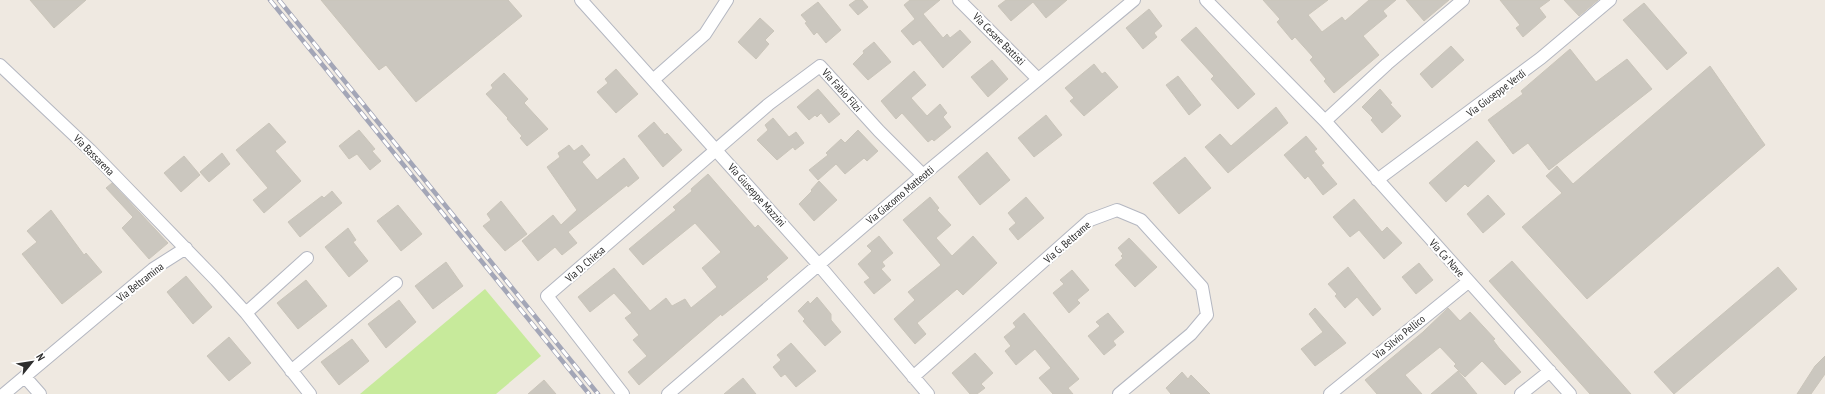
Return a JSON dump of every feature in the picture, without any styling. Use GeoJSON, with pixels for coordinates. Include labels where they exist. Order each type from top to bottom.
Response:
{"type":"FeatureCollection","features":[{"type":"Feature","properties":{"kind":"street","name":"Via Giuseppe Mazzini"},"geometry":{"type":"LineString","coordinates":[[580,0],[717,150],[818,264],[928,394]]}},
{"type":"Feature","properties":{"kind":"street"},"geometry":{"type":"LineString","coordinates":[[652,80],[705,34],[727,0]]}},
{"type":"Feature","properties":{"kind":"street","name":"Via Cesare Battisti"},"geometry":{"type":"LineString","coordinates":[[959,0],[1038,79]]}},
{"type":"Feature","properties":{"kind":"street","name":"Via Giacomo Matteotti"},"geometry":{"type":"LineString","coordinates":[[668,394],[923,175],[1134,0]]}},
{"type":"Feature","properties":{"kind":"street","name":"Via Ca' Nave"},"geometry":{"type":"LineString","coordinates":[[1206,0],[1325,121],[1570,394]]}},
{"type":"Feature","properties":{"kind":"street"},"geometry":{"type":"LineString","coordinates":[[1325,121],[1387,64],[1463,0]]}},
{"type":"Feature","properties":{"kind":"street","name":"Via Giuseppe Verdi"},"geometry":{"type":"LineString","coordinates":[[1377,180],[1541,58],[1610,0]]}},
{"type":"Feature","properties":{"kind":"street","name":"Via Bassarena"},"geometry":{"type":"LineString","coordinates":[[0,65],[90,150],[186,248]]}},
{"type":"Feature","properties":{"kind":"street","name":"Via Fabio Filzi"},"geometry":{"type":"LineString","coordinates":[[717,150],[769,104],[820,66],[879,131],[923,175]]}},
{"type":"Feature","properties":{"kind":"street","name":"Via D. Chiesa"},"geometry":{"type":"LineString","coordinates":[[623,394],[547,296],[717,150]]}},
{"type":"Feature","properties":{"kind":"street","name":"Via G. Beltrame"},"geometry":{"type":"LineString","coordinates":[[913,377],[1090,220],[1117,210],[1141,220],[1202,287],[1207,315],[1191,334],[1119,394]]}},
{"type":"Feature","properties":{"kind":"street"},"geometry":{"type":"LineString","coordinates":[[186,248],[246,313],[310,394]]}},
{"type":"Feature","properties":{"kind":"street","name":"Via Beltramina"},"geometry":{"type":"LineString","coordinates":[[4,394],[153,269],[186,248]]}},
{"type":"Feature","properties":{"kind":"street"},"geometry":{"type":"LineString","coordinates":[[246,313],[307,258]]}},
{"type":"Feature","properties":{"kind":"street","name":"Via Silvio Pellico"},"geometry":{"type":"LineString","coordinates":[[1330,394],[1468,282]]}},
{"type":"Feature","properties":{"kind":"street"},"geometry":{"type":"LineString","coordinates":[[291,371],[396,283]]}},
{"type":"Feature","properties":{"kind":"street"},"geometry":{"type":"LineString","coordinates":[[1521,394],[1550,371]]}},
{"type":"Feature","properties":{"kind":"street"},"geometry":{"type":"LineString","coordinates":[[25,377],[40,394]]}},
{"type":"Feature","properties":{"kind":"green space"},"geometry":{"type":"Polygon","coordinates":[[[485,289],[541,356],[496,394],[360,394],[485,289]]]}},
{"type":"Feature","properties":{"kind":"building"},"geometry":{"type":"Polygon","coordinates":[[[30,0],[86,0],[54,28],[30,0]]]}},
{"type":"Feature","properties":{"kind":"building"},"geometry":{"type":"Polygon","coordinates":[[[321,0],[508,0],[522,16],[416,102],[386,65],[379,70],[321,0]]]}},
{"type":"Feature","properties":{"kind":"building"},"geometry":{"type":"Polygon","coordinates":[[[856,0],[862,0],[868,7],[858,15],[849,5],[856,0]]]}},
{"type":"Feature","properties":{"kind":"building"},"geometry":{"type":"Polygon","coordinates":[[[910,0],[940,0],[923,14],[943,38],[947,34],[950,38],[960,30],[971,42],[943,68],[920,40],[913,45],[901,31],[915,19],[904,5],[910,0]]]}},
{"type":"Feature","properties":{"kind":"building"},"geometry":{"type":"Polygon","coordinates":[[[1006,0],[1067,0],[1046,18],[1033,2],[1011,21],[998,6],[1006,0]]]}},
{"type":"Feature","properties":{"kind":"building"},"geometry":{"type":"Polygon","coordinates":[[[1263,0],[1328,0],[1308,15],[1322,32],[1342,17],[1345,21],[1369,0],[1396,0],[1383,11],[1387,16],[1363,36],[1379,55],[1334,93],[1324,81],[1326,79],[1310,60],[1313,57],[1295,37],[1292,40],[1277,22],[1280,19],[1263,0]]]}},
{"type":"Feature","properties":{"kind":"building"},"geometry":{"type":"Polygon","coordinates":[[[1406,0],[1449,0],[1424,21],[1406,0]]]}},
{"type":"Feature","properties":{"kind":"building"},"geometry":{"type":"Polygon","coordinates":[[[1500,0],[1550,0],[1539,8],[1546,17],[1523,37],[1516,28],[1520,25],[1500,0]]]}},
{"type":"Feature","properties":{"kind":"building"},"geometry":{"type":"Polygon","coordinates":[[[1564,0],[1598,0],[1579,16],[1564,0]]]}},
{"type":"Feature","properties":{"kind":"building"},"geometry":{"type":"Polygon","coordinates":[[[818,2],[841,30],[826,43],[817,32],[814,35],[805,23],[807,22],[801,15],[818,2]]]}},
{"type":"Feature","properties":{"kind":"building"},"geometry":{"type":"Polygon","coordinates":[[[1644,3],[1687,53],[1667,70],[1623,20],[1644,3]]]}},
{"type":"Feature","properties":{"kind":"building"},"geometry":{"type":"Polygon","coordinates":[[[1149,9],[1162,26],[1154,33],[1157,37],[1143,49],[1126,28],[1149,9]]]}},
{"type":"Feature","properties":{"kind":"building"},"geometry":{"type":"Polygon","coordinates":[[[760,18],[774,31],[765,40],[769,44],[756,59],[738,42],[760,18]]]}},
{"type":"Feature","properties":{"kind":"building"},"geometry":{"type":"Polygon","coordinates":[[[1196,27],[1255,94],[1238,109],[1211,79],[1214,76],[1181,40],[1196,27]]]}},
{"type":"Feature","properties":{"kind":"building"},"geometry":{"type":"Polygon","coordinates":[[[874,42],[891,62],[868,80],[853,64],[864,53],[863,51],[874,42]]]}},
{"type":"Feature","properties":{"kind":"building"},"geometry":{"type":"Polygon","coordinates":[[[1451,46],[1464,60],[1432,88],[1420,74],[1451,46]]]}},
{"type":"Feature","properties":{"kind":"building"},"geometry":{"type":"Polygon","coordinates":[[[1570,49],[1596,82],[1627,59],[1652,89],[1549,170],[1528,143],[1513,154],[1488,120],[1523,94],[1521,91],[1570,49]]]}},
{"type":"Feature","properties":{"kind":"building"},"geometry":{"type":"Polygon","coordinates":[[[992,60],[1008,79],[988,97],[971,77],[992,60]]]}},
{"type":"Feature","properties":{"kind":"building"},"geometry":{"type":"Polygon","coordinates":[[[1094,64],[1102,74],[1105,72],[1118,87],[1084,116],[1070,101],[1074,98],[1065,88],[1094,64]]]}},
{"type":"Feature","properties":{"kind":"building"},"geometry":{"type":"Polygon","coordinates":[[[1710,66],[1765,145],[1587,299],[1522,227],[1562,193],[1546,176],[1557,166],[1573,184],[1710,66]]]}},
{"type":"Feature","properties":{"kind":"building"},"geometry":{"type":"Polygon","coordinates":[[[616,69],[638,94],[616,113],[597,92],[608,83],[605,79],[616,69]]]}},
{"type":"Feature","properties":{"kind":"building"},"geometry":{"type":"Polygon","coordinates":[[[914,71],[926,85],[911,98],[927,116],[940,104],[947,113],[943,117],[951,127],[934,141],[932,139],[928,142],[902,113],[896,119],[881,101],[914,71]]]}},
{"type":"Feature","properties":{"kind":"building"},"geometry":{"type":"Polygon","coordinates":[[[504,73],[528,99],[524,103],[548,129],[527,146],[520,138],[522,136],[507,119],[508,118],[486,94],[493,88],[491,85],[504,73]]]}},
{"type":"Feature","properties":{"kind":"building"},"geometry":{"type":"Polygon","coordinates":[[[1178,76],[1201,105],[1189,115],[1166,85],[1178,76]]]}},
{"type":"Feature","properties":{"kind":"building"},"geometry":{"type":"Polygon","coordinates":[[[818,89],[840,114],[829,123],[821,113],[817,117],[815,115],[809,120],[797,107],[818,89]]]}},
{"type":"Feature","properties":{"kind":"building"},"geometry":{"type":"Polygon","coordinates":[[[1380,89],[1392,103],[1390,104],[1401,116],[1382,133],[1371,120],[1373,118],[1362,107],[1380,89]]]}},
{"type":"Feature","properties":{"kind":"building"},"geometry":{"type":"Polygon","coordinates":[[[1276,107],[1288,123],[1228,173],[1205,147],[1220,134],[1231,146],[1276,107]]]}},
{"type":"Feature","properties":{"kind":"building"},"geometry":{"type":"Polygon","coordinates":[[[1046,115],[1062,135],[1034,157],[1018,138],[1046,115]]]}},
{"type":"Feature","properties":{"kind":"building"},"geometry":{"type":"Polygon","coordinates":[[[773,118],[789,137],[796,132],[804,143],[795,150],[793,147],[777,160],[757,140],[768,130],[765,125],[773,118]]]}},
{"type":"Feature","properties":{"kind":"building"},"geometry":{"type":"Polygon","coordinates":[[[654,122],[665,135],[667,133],[682,150],[663,167],[638,136],[654,122]]]}},
{"type":"Feature","properties":{"kind":"building"},"geometry":{"type":"Polygon","coordinates":[[[269,123],[286,142],[275,151],[301,181],[264,213],[253,200],[268,188],[236,150],[269,123]]]}},
{"type":"Feature","properties":{"kind":"building"},"geometry":{"type":"Polygon","coordinates":[[[359,130],[375,149],[372,151],[381,161],[370,170],[357,154],[349,159],[339,146],[359,130]]]}},
{"type":"Feature","properties":{"kind":"building"},"geometry":{"type":"Polygon","coordinates":[[[858,130],[878,151],[867,161],[864,158],[845,174],[836,164],[818,180],[809,170],[828,155],[826,153],[841,139],[845,143],[858,130]]]}},
{"type":"Feature","properties":{"kind":"building"},"geometry":{"type":"Polygon","coordinates":[[[1306,136],[1317,149],[1314,151],[1324,163],[1321,165],[1337,184],[1323,195],[1308,176],[1305,179],[1284,155],[1306,136]]]}},
{"type":"Feature","properties":{"kind":"building"},"geometry":{"type":"Polygon","coordinates":[[[1477,141],[1495,161],[1468,187],[1465,184],[1446,202],[1429,183],[1477,141]]]}},
{"type":"Feature","properties":{"kind":"building"},"geometry":{"type":"Polygon","coordinates":[[[569,145],[574,151],[582,145],[590,155],[582,162],[597,180],[624,158],[639,178],[628,187],[627,185],[568,232],[577,243],[562,255],[555,247],[538,261],[522,241],[553,215],[561,225],[577,210],[547,167],[560,157],[558,153],[569,145]]]}},
{"type":"Feature","properties":{"kind":"building"},"geometry":{"type":"Polygon","coordinates":[[[987,152],[1010,180],[980,205],[958,177],[987,152]]]}},
{"type":"Feature","properties":{"kind":"building"},"geometry":{"type":"Polygon","coordinates":[[[222,153],[230,164],[209,182],[200,172],[222,153]]]}},
{"type":"Feature","properties":{"kind":"building"},"geometry":{"type":"Polygon","coordinates":[[[184,156],[200,175],[181,192],[164,173],[184,156]]]}},
{"type":"Feature","properties":{"kind":"building"},"geometry":{"type":"Polygon","coordinates":[[[1185,157],[1211,188],[1179,214],[1153,183],[1185,157]]]}},
{"type":"Feature","properties":{"kind":"building"},"geometry":{"type":"Polygon","coordinates":[[[708,174],[755,228],[758,225],[788,258],[766,277],[768,279],[722,316],[721,314],[639,385],[628,372],[647,356],[633,340],[639,335],[625,318],[632,313],[614,293],[590,312],[578,297],[614,268],[650,311],[666,298],[672,306],[685,299],[691,308],[717,287],[702,268],[721,252],[695,223],[643,265],[629,249],[676,210],[673,207],[692,191],[691,189],[708,174]]]}},
{"type":"Feature","properties":{"kind":"building"},"geometry":{"type":"Polygon","coordinates":[[[819,181],[837,200],[814,221],[799,204],[812,191],[811,190],[819,181]]]}},
{"type":"Feature","properties":{"kind":"building"},"geometry":{"type":"Polygon","coordinates":[[[112,183],[168,243],[149,259],[122,228],[133,217],[106,188],[112,183]]]}},
{"type":"Feature","properties":{"kind":"building"},"geometry":{"type":"Polygon","coordinates":[[[332,191],[342,203],[300,237],[288,222],[322,196],[324,198],[332,191]]]}},
{"type":"Feature","properties":{"kind":"building"},"geometry":{"type":"Polygon","coordinates":[[[1488,195],[1505,214],[1483,233],[1467,214],[1488,195]]]}},
{"type":"Feature","properties":{"kind":"building"},"geometry":{"type":"Polygon","coordinates":[[[930,197],[939,208],[937,210],[951,225],[936,238],[952,256],[973,236],[997,263],[963,295],[957,289],[917,323],[926,334],[915,344],[894,319],[915,300],[908,292],[941,265],[903,220],[930,197]]]}},
{"type":"Feature","properties":{"kind":"building"},"geometry":{"type":"Polygon","coordinates":[[[1026,197],[1044,218],[1018,240],[1009,229],[1016,223],[1008,213],[1026,197]]]}},
{"type":"Feature","properties":{"kind":"building"},"geometry":{"type":"Polygon","coordinates":[[[1354,199],[1382,232],[1387,227],[1402,243],[1384,259],[1359,230],[1350,237],[1333,217],[1354,199]]]}},
{"type":"Feature","properties":{"kind":"building"},"geometry":{"type":"Polygon","coordinates":[[[501,201],[527,234],[505,251],[483,226],[491,220],[487,214],[501,201]]]}},
{"type":"Feature","properties":{"kind":"building"},"geometry":{"type":"Polygon","coordinates":[[[398,205],[422,234],[401,251],[377,221],[398,205]]]}},
{"type":"Feature","properties":{"kind":"building"},"geometry":{"type":"Polygon","coordinates":[[[51,210],[84,255],[86,253],[102,272],[62,304],[22,254],[37,242],[27,231],[51,210]]]}},
{"type":"Feature","properties":{"kind":"building"},"geometry":{"type":"Polygon","coordinates":[[[348,228],[356,240],[353,242],[368,261],[349,277],[325,247],[348,228]]]}},
{"type":"Feature","properties":{"kind":"building"},"geometry":{"type":"Polygon","coordinates":[[[879,236],[893,253],[882,262],[885,266],[881,269],[891,280],[874,294],[864,282],[870,278],[858,264],[872,251],[867,246],[879,236]]]}},
{"type":"Feature","properties":{"kind":"building"},"geometry":{"type":"Polygon","coordinates":[[[1129,238],[1157,267],[1135,287],[1115,265],[1123,258],[1121,256],[1123,254],[1118,248],[1129,238]]]}},
{"type":"Feature","properties":{"kind":"building"},"geometry":{"type":"Polygon","coordinates":[[[1512,261],[1631,394],[1590,394],[1489,281],[1512,261]]]}},
{"type":"Feature","properties":{"kind":"building"},"geometry":{"type":"Polygon","coordinates":[[[446,262],[463,286],[433,309],[415,286],[446,262]]]}},
{"type":"Feature","properties":{"kind":"building"},"geometry":{"type":"Polygon","coordinates":[[[1419,263],[1433,280],[1416,294],[1402,277],[1419,263]]]}},
{"type":"Feature","properties":{"kind":"building"},"geometry":{"type":"Polygon","coordinates":[[[1348,267],[1381,309],[1373,316],[1357,297],[1345,308],[1335,296],[1337,294],[1328,284],[1348,267]]]}},
{"type":"Feature","properties":{"kind":"building"},"geometry":{"type":"Polygon","coordinates":[[[1778,267],[1797,289],[1674,394],[1654,372],[1778,267]]]}},
{"type":"Feature","properties":{"kind":"building"},"geometry":{"type":"Polygon","coordinates":[[[1072,270],[1089,290],[1077,300],[1080,303],[1069,313],[1053,293],[1064,284],[1060,280],[1072,270]]]}},
{"type":"Feature","properties":{"kind":"building"},"geometry":{"type":"Polygon","coordinates":[[[186,276],[212,307],[193,324],[167,292],[186,276]]]}},
{"type":"Feature","properties":{"kind":"building"},"geometry":{"type":"Polygon","coordinates":[[[306,280],[327,306],[298,329],[277,303],[306,280]]]}},
{"type":"Feature","properties":{"kind":"building"},"geometry":{"type":"Polygon","coordinates":[[[817,297],[831,314],[831,320],[841,332],[825,346],[803,321],[805,319],[798,311],[808,301],[810,304],[817,297]]]}},
{"type":"Feature","properties":{"kind":"building"},"geometry":{"type":"Polygon","coordinates":[[[399,300],[416,322],[386,348],[368,324],[399,300]]]}},
{"type":"Feature","properties":{"kind":"building"},"geometry":{"type":"Polygon","coordinates":[[[1315,308],[1346,343],[1315,366],[1301,349],[1323,332],[1309,314],[1315,308]]]}},
{"type":"Feature","properties":{"kind":"building"},"geometry":{"type":"Polygon","coordinates":[[[1448,308],[1460,321],[1470,312],[1495,339],[1493,340],[1499,348],[1521,372],[1505,385],[1482,361],[1465,377],[1454,366],[1456,364],[1440,347],[1405,375],[1422,394],[1377,394],[1365,380],[1423,332],[1448,308]]]}},
{"type":"Feature","properties":{"kind":"building"},"geometry":{"type":"Polygon","coordinates":[[[1024,313],[1079,379],[1068,388],[1073,394],[1053,394],[1039,378],[1051,368],[1035,349],[1016,365],[1005,351],[1011,346],[1004,337],[1016,327],[1013,323],[1024,313]]]}},
{"type":"Feature","properties":{"kind":"building"},"geometry":{"type":"Polygon","coordinates":[[[1108,313],[1124,332],[1113,341],[1116,345],[1104,355],[1088,336],[1100,326],[1096,322],[1108,313]]]}},
{"type":"Feature","properties":{"kind":"building"},"geometry":{"type":"Polygon","coordinates":[[[229,337],[251,363],[229,381],[207,356],[229,337]]]}},
{"type":"Feature","properties":{"kind":"building"},"geometry":{"type":"Polygon","coordinates":[[[352,339],[369,361],[339,385],[321,362],[352,339]]]}},
{"type":"Feature","properties":{"kind":"building"},"geometry":{"type":"Polygon","coordinates":[[[791,343],[816,371],[796,387],[785,374],[781,377],[773,367],[781,360],[777,355],[791,343]]]}},
{"type":"Feature","properties":{"kind":"building"},"geometry":{"type":"Polygon","coordinates":[[[975,353],[993,373],[981,384],[985,388],[977,394],[970,394],[952,373],[975,353]]]}},
{"type":"Feature","properties":{"kind":"building"},"geometry":{"type":"Polygon","coordinates":[[[1825,356],[1825,374],[1811,394],[1797,394],[1815,366],[1825,356]]]}},
{"type":"Feature","properties":{"kind":"building"},"geometry":{"type":"Polygon","coordinates":[[[1458,371],[1477,394],[1431,394],[1458,371]]]}},
{"type":"Feature","properties":{"kind":"building"},"geometry":{"type":"Polygon","coordinates":[[[1182,372],[1188,379],[1191,375],[1210,394],[1171,394],[1166,388],[1182,372]]]}},
{"type":"Feature","properties":{"kind":"building"},"geometry":{"type":"Polygon","coordinates":[[[743,378],[756,394],[724,394],[743,378]]]}},
{"type":"Feature","properties":{"kind":"building"},"geometry":{"type":"Polygon","coordinates":[[[544,380],[556,394],[528,394],[544,380]]]}},
{"type":"Feature","properties":{"kind":"railway"},"geometry":{"type":"LineString","coordinates":[[270,0],[589,394]]}},
{"type":"Feature","properties":{"kind":"railway"},"geometry":{"type":"LineString","coordinates":[[279,0],[598,394]]}}]}
